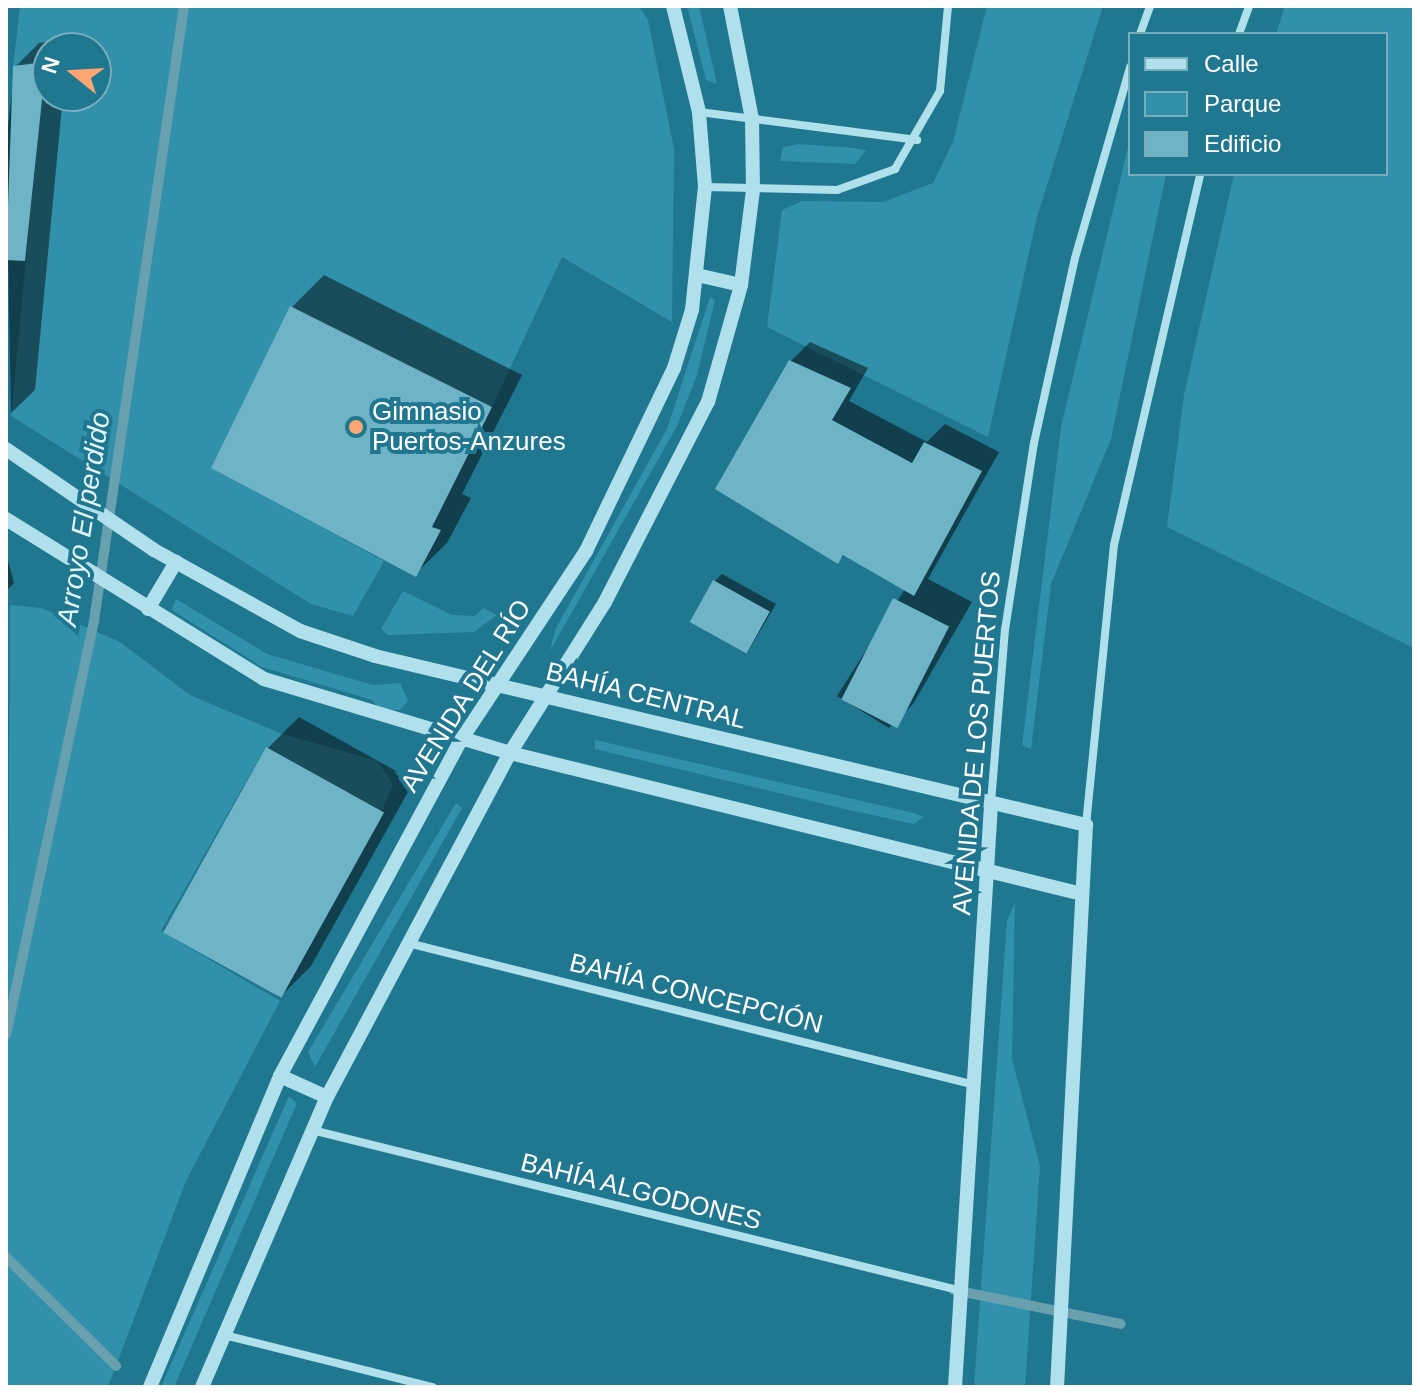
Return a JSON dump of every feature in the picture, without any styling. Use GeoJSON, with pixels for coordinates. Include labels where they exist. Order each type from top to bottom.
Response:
{"type":"FeatureCollection","features":[{"type":"Feature","properties":{"kind":"street","name":"AVENIDA DEL RÍO"},"geometry":{"type":"LineString","coordinates":[[150,1387],[280,1076],[461,740],[624,482],[674,368],[697,275],[705,187],[699,112],[673,6]]}},
{"type":"Feature","properties":{"kind":"street"},"geometry":{"type":"LineString","coordinates":[[202,1387],[327,1097],[510,753],[673,479],[708,402],[741,285],[753,190],[752,119],[730,6]]}},
{"type":"Feature","properties":{"kind":"street"},"geometry":{"type":"LineString","coordinates":[[705,187],[753,190],[866,183],[895,169],[917,140],[940,91],[948,6]]}},
{"type":"Feature","properties":{"kind":"street"},"geometry":{"type":"LineString","coordinates":[[1141,32],[1150,6]]}},
{"type":"Feature","properties":{"kind":"street"},"geometry":{"type":"LineString","coordinates":[[1240,32],[1249,6]]}},
{"type":"Feature","properties":{"kind":"street","name":"AVENIDA DE LOS PUERTOS"},"geometry":{"type":"LineString","coordinates":[[955,1387],[990,873],[991,805],[1005,630],[1034,443],[1075,258],[1128,74]]}},
{"type":"Feature","properties":{"kind":"street"},"geometry":{"type":"LineString","coordinates":[[699,112],[917,140]]}},
{"type":"Feature","properties":{"kind":"street"},"geometry":{"type":"LineString","coordinates":[[1057,1387],[1086,825],[1114,545],[1200,176]]}},
{"type":"Feature","properties":{"kind":"street"},"geometry":{"type":"LineString","coordinates":[[697,275],[741,285]]}},
{"type":"Feature","properties":{"kind":"street","name":"BAHÍA CENTRAL"},"geometry":{"type":"LineString","coordinates":[[6,449],[154,550],[300,631],[543,696],[991,805],[1086,825]]}},
{"type":"Feature","properties":{"kind":"street"},"geometry":{"type":"LineString","coordinates":[[6,519],[264,679],[510,753],[1082,894]]}},
{"type":"Feature","properties":{"kind":"street"},"geometry":{"type":"LineString","coordinates":[[148,609],[176,562]]}},
{"type":"Feature","properties":{"kind":"street","name":"BAHÍA CONCEPCIÓN"},"geometry":{"type":"LineString","coordinates":[[408,943],[975,1085]]}},
{"type":"Feature","properties":{"kind":"street"},"geometry":{"type":"LineString","coordinates":[[280,1076],[327,1097]]}},
{"type":"Feature","properties":{"kind":"street","name":"BAHÍA ALGODONES"},"geometry":{"type":"LineString","coordinates":[[311,1130],[962,1291]]}},
{"type":"Feature","properties":{"kind":"street"},"geometry":{"type":"LineString","coordinates":[[223,1335],[433,1387]]}},
{"type":"Feature","properties":{"kind":"green space"},"geometry":{"type":"Polygon","coordinates":[[[20,6],[639,6],[648,20],[674,149],[672,322],[562,257],[492,407],[290,306],[211,468],[384,561],[353,616],[311,604],[11,416],[40,112],[112,112],[112,32],[32,32],[32,64],[13,67],[20,6]]]}},
{"type":"Feature","properties":{"kind":"green space"},"geometry":{"type":"Polygon","coordinates":[[[687,6],[699,6],[717,84],[706,80],[687,6]]]}},
{"type":"Feature","properties":{"kind":"green space"},"geometry":{"type":"Polygon","coordinates":[[[987,6],[1103,6],[1037,217],[988,437],[767,327],[782,210],[802,201],[883,202],[933,183],[953,142],[987,6]]]}},
{"type":"Feature","properties":{"kind":"green space"},"geometry":{"type":"Polygon","coordinates":[[[1285,6],[1414,6],[1414,648],[1167,527],[1184,395],[1234,176],[1388,176],[1388,32],[1277,32],[1285,6]]]}},
{"type":"Feature","properties":{"kind":"green space"},"geometry":{"type":"Polygon","coordinates":[[[799,144],[866,151],[855,164],[780,161],[783,147],[799,144]]]}},
{"type":"Feature","properties":{"kind":"green space"},"geometry":{"type":"Polygon","coordinates":[[[1128,147],[1128,176],[1166,176],[1111,439],[1051,584],[1031,749],[1022,745],[1061,427],[1128,147]]]}},
{"type":"Feature","properties":{"kind":"green space"},"geometry":{"type":"Polygon","coordinates":[[[710,297],[715,300],[697,375],[677,426],[550,651],[556,628],[667,429],[710,297]]]}},
{"type":"Feature","properties":{"kind":"green space"},"geometry":{"type":"Polygon","coordinates":[[[403,591],[452,615],[475,616],[483,608],[497,615],[474,632],[388,635],[381,629],[403,591]]]}},
{"type":"Feature","properties":{"kind":"green space"},"geometry":{"type":"Polygon","coordinates":[[[176,599],[267,654],[373,685],[400,683],[408,701],[400,710],[380,709],[372,700],[262,667],[172,610],[176,599]]]}},
{"type":"Feature","properties":{"kind":"green space"},"geometry":{"type":"Polygon","coordinates":[[[10,605],[42,608],[120,642],[190,695],[282,734],[378,761],[393,785],[381,812],[265,748],[161,931],[280,1001],[186,1181],[108,1387],[6,1387],[10,605]]]}},
{"type":"Feature","properties":{"kind":"green space"},"geometry":{"type":"Polygon","coordinates":[[[595,740],[924,817],[914,824],[849,810],[595,749],[595,740]]]}},
{"type":"Feature","properties":{"kind":"green space"},"geometry":{"type":"Polygon","coordinates":[[[456,803],[462,808],[315,1067],[308,1052],[456,803]]]}},
{"type":"Feature","properties":{"kind":"green space"},"geometry":{"type":"Polygon","coordinates":[[[1015,903],[1012,1059],[1040,1166],[1025,1387],[974,1387],[1007,920],[1015,903]]]}},
{"type":"Feature","properties":{"kind":"green space"},"geometry":{"type":"Polygon","coordinates":[[[289,1096],[297,1103],[174,1387],[161,1387],[289,1096]]]}},
{"type":"Feature","properties":{"kind":"building"},"geometry":{"type":"Polygon","coordinates":[[[32,64],[32,112],[41,112],[25,261],[6,260],[13,66],[32,64]]]}},
{"type":"Feature","properties":{"kind":"building","name":"Gimnasio Puertos-Anzures"},"geometry":{"type":"Polygon","coordinates":[[[290,306],[492,407],[432,527],[441,530],[416,577],[211,468],[290,306]]]}},
{"type":"Feature","properties":{"kind":"building"},"geometry":{"type":"Polygon","coordinates":[[[789,360],[851,388],[832,420],[912,463],[924,442],[982,471],[914,596],[843,555],[838,564],[715,489],[789,360]]]}},
{"type":"Feature","properties":{"kind":"building"},"geometry":{"type":"Polygon","coordinates":[[[713,580],[770,612],[747,653],[690,622],[713,580]]]}},
{"type":"Feature","properties":{"kind":"building"},"geometry":{"type":"Polygon","coordinates":[[[893,598],[949,627],[897,728],[841,700],[893,598]]]}},
{"type":"Feature","properties":{"kind":"building"},"geometry":{"type":"Polygon","coordinates":[[[266,747],[384,812],[281,998],[163,932],[266,747]]]}},
{"type":"Feature","properties":{"kind":"waterway","name":"Arroyo El perdido"},"geometry":{"type":"LineString","coordinates":[[6,1035],[94,621],[184,6]]}},
{"type":"Feature","properties":{"kind":"waterway"},"geometry":{"type":"LineString","coordinates":[[6,1257],[116,1366]]}},
{"type":"Feature","properties":{"kind":"waterway"},"geometry":{"type":"LineString","coordinates":[[954,1290],[1121,1324]]}},
{"type":"Feature","properties":{"kind":"place","name":"Gimnasio Puertos-Anzures"},"geometry":{"type":"Point","coordinates":[356,427]}}]}
